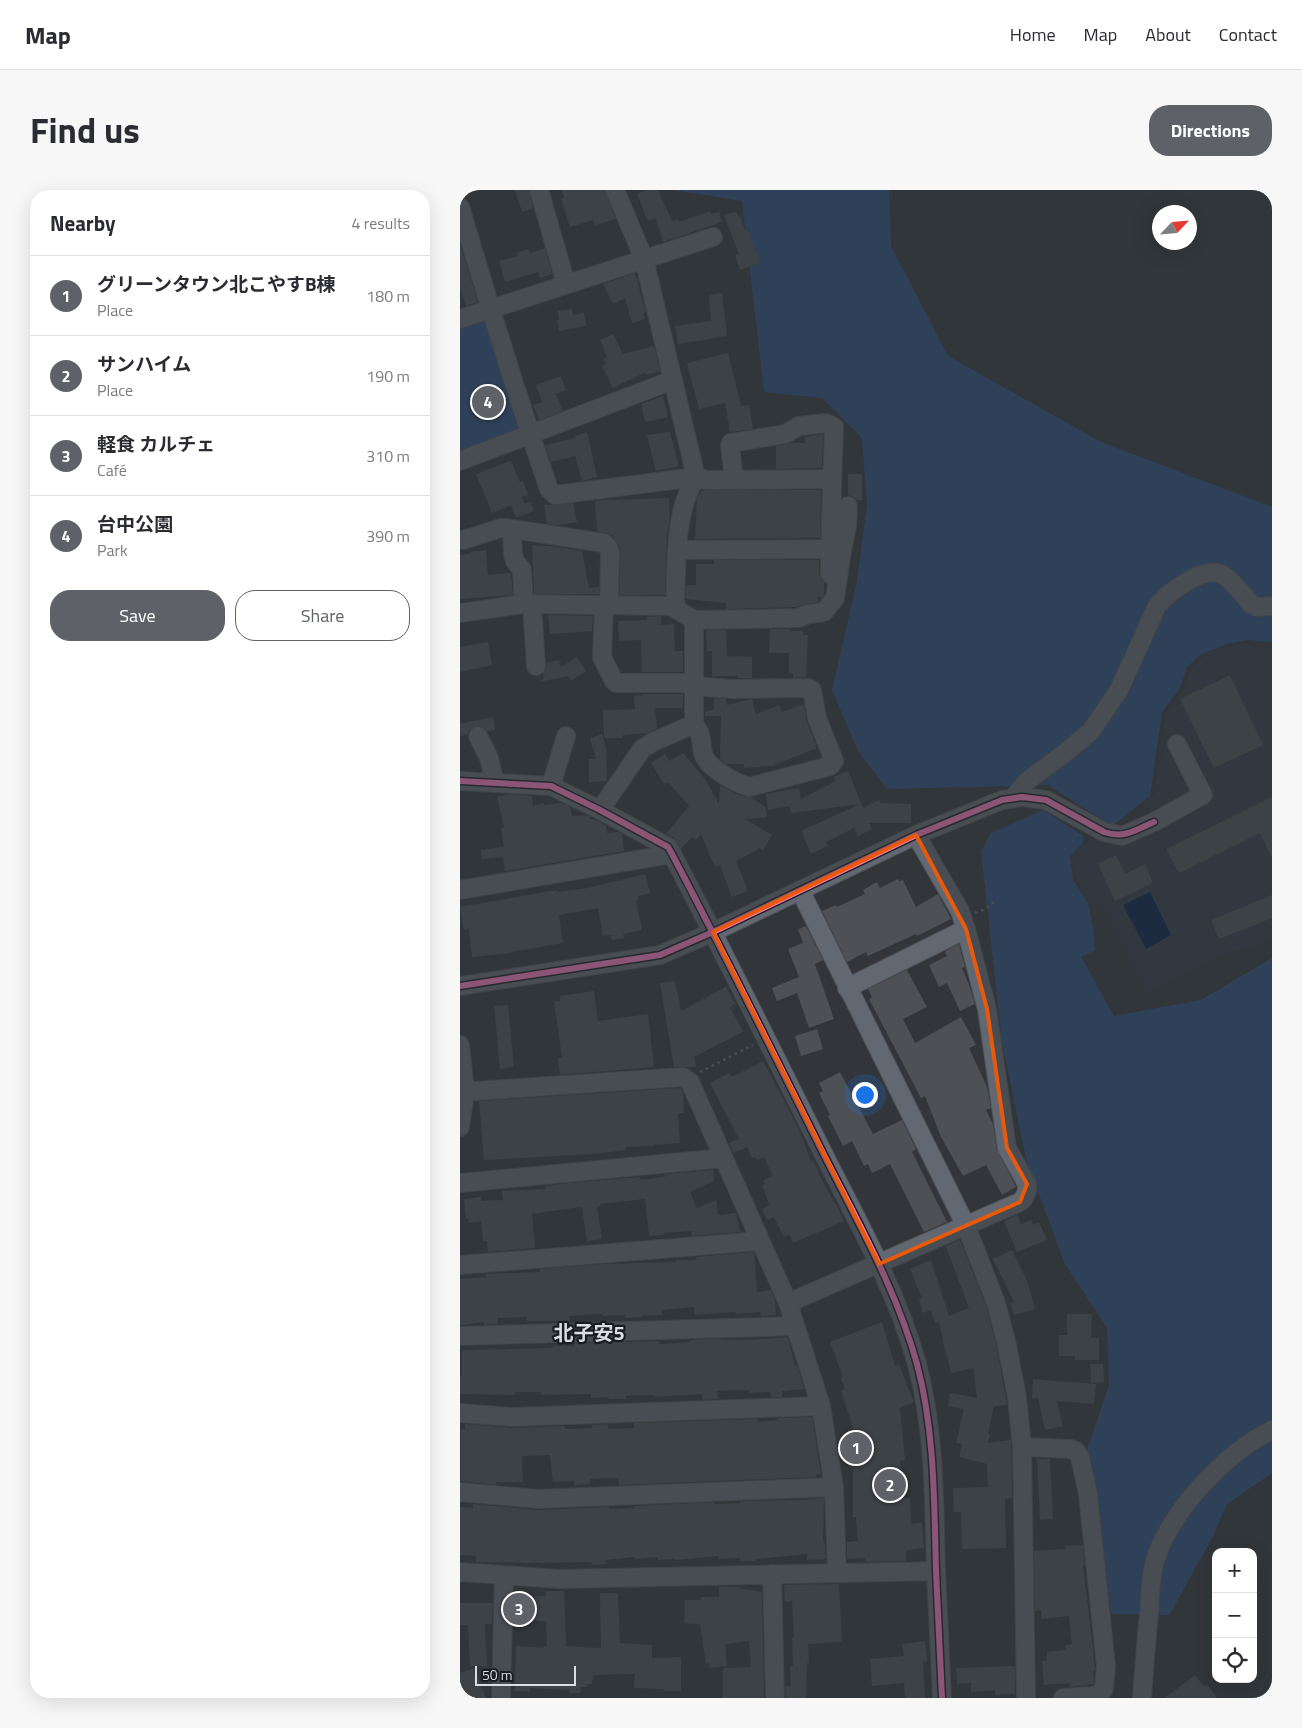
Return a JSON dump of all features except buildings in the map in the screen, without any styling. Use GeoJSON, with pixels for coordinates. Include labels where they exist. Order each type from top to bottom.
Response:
{"type":"FeatureCollection","features":[{"type":"Feature","properties":{"kind":"street"},"geometry":{"type":"LineString","coordinates":[[539,190],[566,284]]}},
{"type":"Feature","properties":{"kind":"street"},"geometry":{"type":"LineString","coordinates":[[615,190],[644,259],[696,477],[688,490],[680,522],[675,609]]}},
{"type":"Feature","properties":{"kind":"street"},"geometry":{"type":"LineString","coordinates":[[460,207],[530,434],[549,489],[555,495],[696,477],[708,480],[832,479]]}},
{"type":"Feature","properties":{"kind":"street"},"geometry":{"type":"LineString","coordinates":[[460,319],[713,237]]}},
{"type":"Feature","properties":{"kind":"street"},"geometry":{"type":"LineString","coordinates":[[460,461],[673,380]]}},
{"type":"Feature","properties":{"kind":"street"},"geometry":{"type":"LineString","coordinates":[[460,612],[528,604],[671,606],[694,620],[798,618],[824,612],[829,608],[831,602],[830,549],[834,427],[826,423],[799,426],[785,434],[731,443],[734,480]]}},
{"type":"Feature","properties":{"kind":"street"},"geometry":{"type":"LineString","coordinates":[[831,602],[836,598],[847,526],[848,506]]}},
{"type":"Feature","properties":{"kind":"street"},"geometry":{"type":"LineString","coordinates":[[463,540],[501,528],[604,543],[610,552],[602,657],[616,683],[694,684],[730,689],[808,688],[812,690],[817,718],[834,761],[830,766],[749,787],[740,784],[711,766],[706,760],[701,732],[694,724],[694,684],[694,620]]}},
{"type":"Feature","properties":{"kind":"street"},"geometry":{"type":"LineString","coordinates":[[512,530],[513,554],[515,561],[522,570],[536,666]]}},
{"type":"Feature","properties":{"kind":"street"},"geometry":{"type":"LineString","coordinates":[[677,550],[830,549]]}},
{"type":"Feature","properties":{"kind":"street"},"geometry":{"type":"LineString","coordinates":[[1013,798],[1027,781],[1091,731],[1118,690],[1157,606],[1176,587],[1214,572],[1222,574],[1251,604],[1257,607],[1272,606]]}},
{"type":"Feature","properties":{"kind":"street"},"geometry":{"type":"LineString","coordinates":[[600,810],[642,749],[653,742],[694,724]]}},
{"type":"Feature","properties":{"kind":"street"},"geometry":{"type":"LineString","coordinates":[[478,736],[489,758],[495,783]]}},
{"type":"Feature","properties":{"kind":"street"},"geometry":{"type":"LineString","coordinates":[[551,786],[566,736]]}},
{"type":"Feature","properties":{"kind":"street"},"geometry":{"type":"LineString","coordinates":[[460,986],[660,955],[713,932],[916,834],[994,802],[1022,797],[1046,800],[1104,832],[1113,836],[1122,836],[1154,822],[1203,795],[1177,744]]}},
{"type":"Feature","properties":{"kind":"street"},"geometry":{"type":"LineString","coordinates":[[460,781],[551,786],[668,847],[713,932],[879,1264],[904,1323],[917,1366],[932,1444],[942,1698]]}},
{"type":"Feature","properties":{"kind":"street"},"geometry":{"type":"LineString","coordinates":[[788,1303],[1020,1202],[1027,1191],[1027,1184],[1007,1148],[987,1008],[960,911],[916,834]]}},
{"type":"Feature","properties":{"kind":"street"},"geometry":{"type":"LineString","coordinates":[[460,890],[672,854]]}},
{"type":"Feature","properties":{"kind":"street"},"geometry":{"type":"LineString","coordinates":[[800,890],[966,1226],[996,1303],[1006,1341],[1016,1397],[1022,1448],[1026,1698]]}},
{"type":"Feature","properties":{"kind":"street"},"geometry":{"type":"LineString","coordinates":[[847,988],[964,924]]}},
{"type":"Feature","properties":{"kind":"street"},"geometry":{"type":"LineString","coordinates":[[460,1045],[463,1092],[460,1127]]}},
{"type":"Feature","properties":{"kind":"street"},"geometry":{"type":"LineString","coordinates":[[463,1092],[683,1077],[690,1082],[722,1158],[788,1303],[821,1406],[834,1487],[837,1573]]}},
{"type":"Feature","properties":{"kind":"street"},"geometry":{"type":"LineString","coordinates":[[460,1183],[722,1158]]}},
{"type":"Feature","properties":{"kind":"street"},"geometry":{"type":"LineString","coordinates":[[460,1265],[760,1241]]}},
{"type":"Feature","properties":{"kind":"street"},"geometry":{"type":"LineString","coordinates":[[460,1336],[795,1326]]}},
{"type":"Feature","properties":{"kind":"street"},"geometry":{"type":"LineString","coordinates":[[460,1413],[512,1417],[821,1406]]}},
{"type":"Feature","properties":{"kind":"street"},"geometry":{"type":"LineString","coordinates":[[1142,1698],[1155,1561],[1166,1537],[1188,1499],[1223,1464],[1262,1434],[1272,1430]]}},
{"type":"Feature","properties":{"kind":"street"},"geometry":{"type":"LineString","coordinates":[[1022,1448],[1071,1449],[1076,1451],[1080,1456],[1088,1494],[1105,1648],[1106,1677],[1101,1693],[1093,1696],[1063,1698]]}},
{"type":"Feature","properties":{"kind":"street"},"geometry":{"type":"LineString","coordinates":[[460,1492],[538,1499],[834,1487]]}},
{"type":"Feature","properties":{"kind":"street"},"geometry":{"type":"LineString","coordinates":[[460,1572],[559,1579],[936,1570]]}},
{"type":"Feature","properties":{"kind":"street"},"geometry":{"type":"LineString","coordinates":[[772,1574],[775,1698]]}},
{"type":"Feature","properties":{"kind":"street"},"geometry":{"type":"LineString","coordinates":[[502,1698],[504,1576]]}},
{"type":"Feature","properties":{"kind":"path"},"geometry":{"type":"LineString","coordinates":[[964,924],[995,901]]}},
{"type":"Feature","properties":{"kind":"path"},"geometry":{"type":"LineString","coordinates":[[686,1079],[759,1042]]}},
{"type":"Feature","properties":{"kind":"highlighted area"},"geometry":{"type":"Polygon","coordinates":[[[916,835],[966,929],[987,1009],[1007,1148],[1027,1184],[1020,1202],[879,1264],[713,932],[916,835]]]}},
{"type":"Feature","properties":{"kind":"shaded area"},"geometry":{"type":"Polygon","coordinates":[[[673,190],[889,190],[891,246],[948,356],[1101,442],[1272,507],[1272,642],[1249,640],[1226,644],[1200,655],[1187,667],[1180,688],[1162,712],[1150,796],[1112,826],[1048,785],[887,789],[858,751],[832,690],[857,581],[867,505],[862,438],[822,398],[764,392],[742,201],[673,190]]]}},
{"type":"Feature","properties":{"kind":"shaded area"},"geometry":{"type":"Polygon","coordinates":[[[487,318],[523,425],[521,433],[460,454],[460,324],[487,318]]]}},
{"type":"Feature","properties":{"kind":"shaded area"},"geometry":{"type":"Polygon","coordinates":[[[1241,645],[1272,649],[1272,939],[1212,958],[1146,991],[1102,903],[1093,906],[1081,888],[1073,870],[1072,856],[1082,846],[1094,839],[1119,844],[1131,841],[1157,827],[1146,801],[1153,796],[1156,788],[1157,771],[1163,756],[1165,740],[1165,715],[1179,697],[1190,669],[1212,652],[1225,647],[1241,645]]]}},
{"type":"Feature","properties":{"kind":"shaded area"},"geometry":{"type":"Polygon","coordinates":[[[1043,810],[1083,836],[1083,843],[1070,856],[1073,880],[1088,903],[1093,926],[1095,950],[1081,957],[1114,1016],[1201,1000],[1272,958],[1272,1473],[1227,1504],[1210,1542],[1169,1615],[1111,1614],[1087,1449],[1109,1386],[1107,1328],[1065,1264],[1027,1163],[1002,1042],[981,851],[991,833],[1043,810]]]}},
{"type":"Feature","properties":{"kind":"shaded area"},"geometry":{"type":"Polygon","coordinates":[[[1150,892],[1171,935],[1146,949],[1123,905],[1150,892]]]}},
{"type":"Feature","properties":{"kind":"cycle path"},"geometry":{"type":"LineString","coordinates":[[460,781],[551,786],[668,847],[672,854],[887,1281],[917,1364],[927,1415],[934,1493],[942,1698]]}},
{"type":"Feature","properties":{"kind":"cycle path"},"geometry":{"type":"LineString","coordinates":[[460,986],[660,955],[713,932],[916,835],[1002,800],[1022,797],[1046,800],[1111,834],[1130,833],[1154,822]]}},
{"type":"Feature","properties":{"kind":"place","name":"台中公園"},"geometry":{"type":"Point","coordinates":[488,402]}},
{"type":"Feature","properties":{"kind":"place","name":"グリーンタウン北こやすB棟"},"geometry":{"type":"Point","coordinates":[856,1448]}},
{"type":"Feature","properties":{"kind":"place","name":"サンハイム"},"geometry":{"type":"Point","coordinates":[890,1485]}},
{"type":"Feature","properties":{"kind":"place","name":"軽食 カルチェ"},"geometry":{"type":"Point","coordinates":[519,1609]}},
{"type":"Feature","properties":{"kind":"district","name":"北子安5"},"geometry":{"type":"Point","coordinates":[589,1332]}}]}
